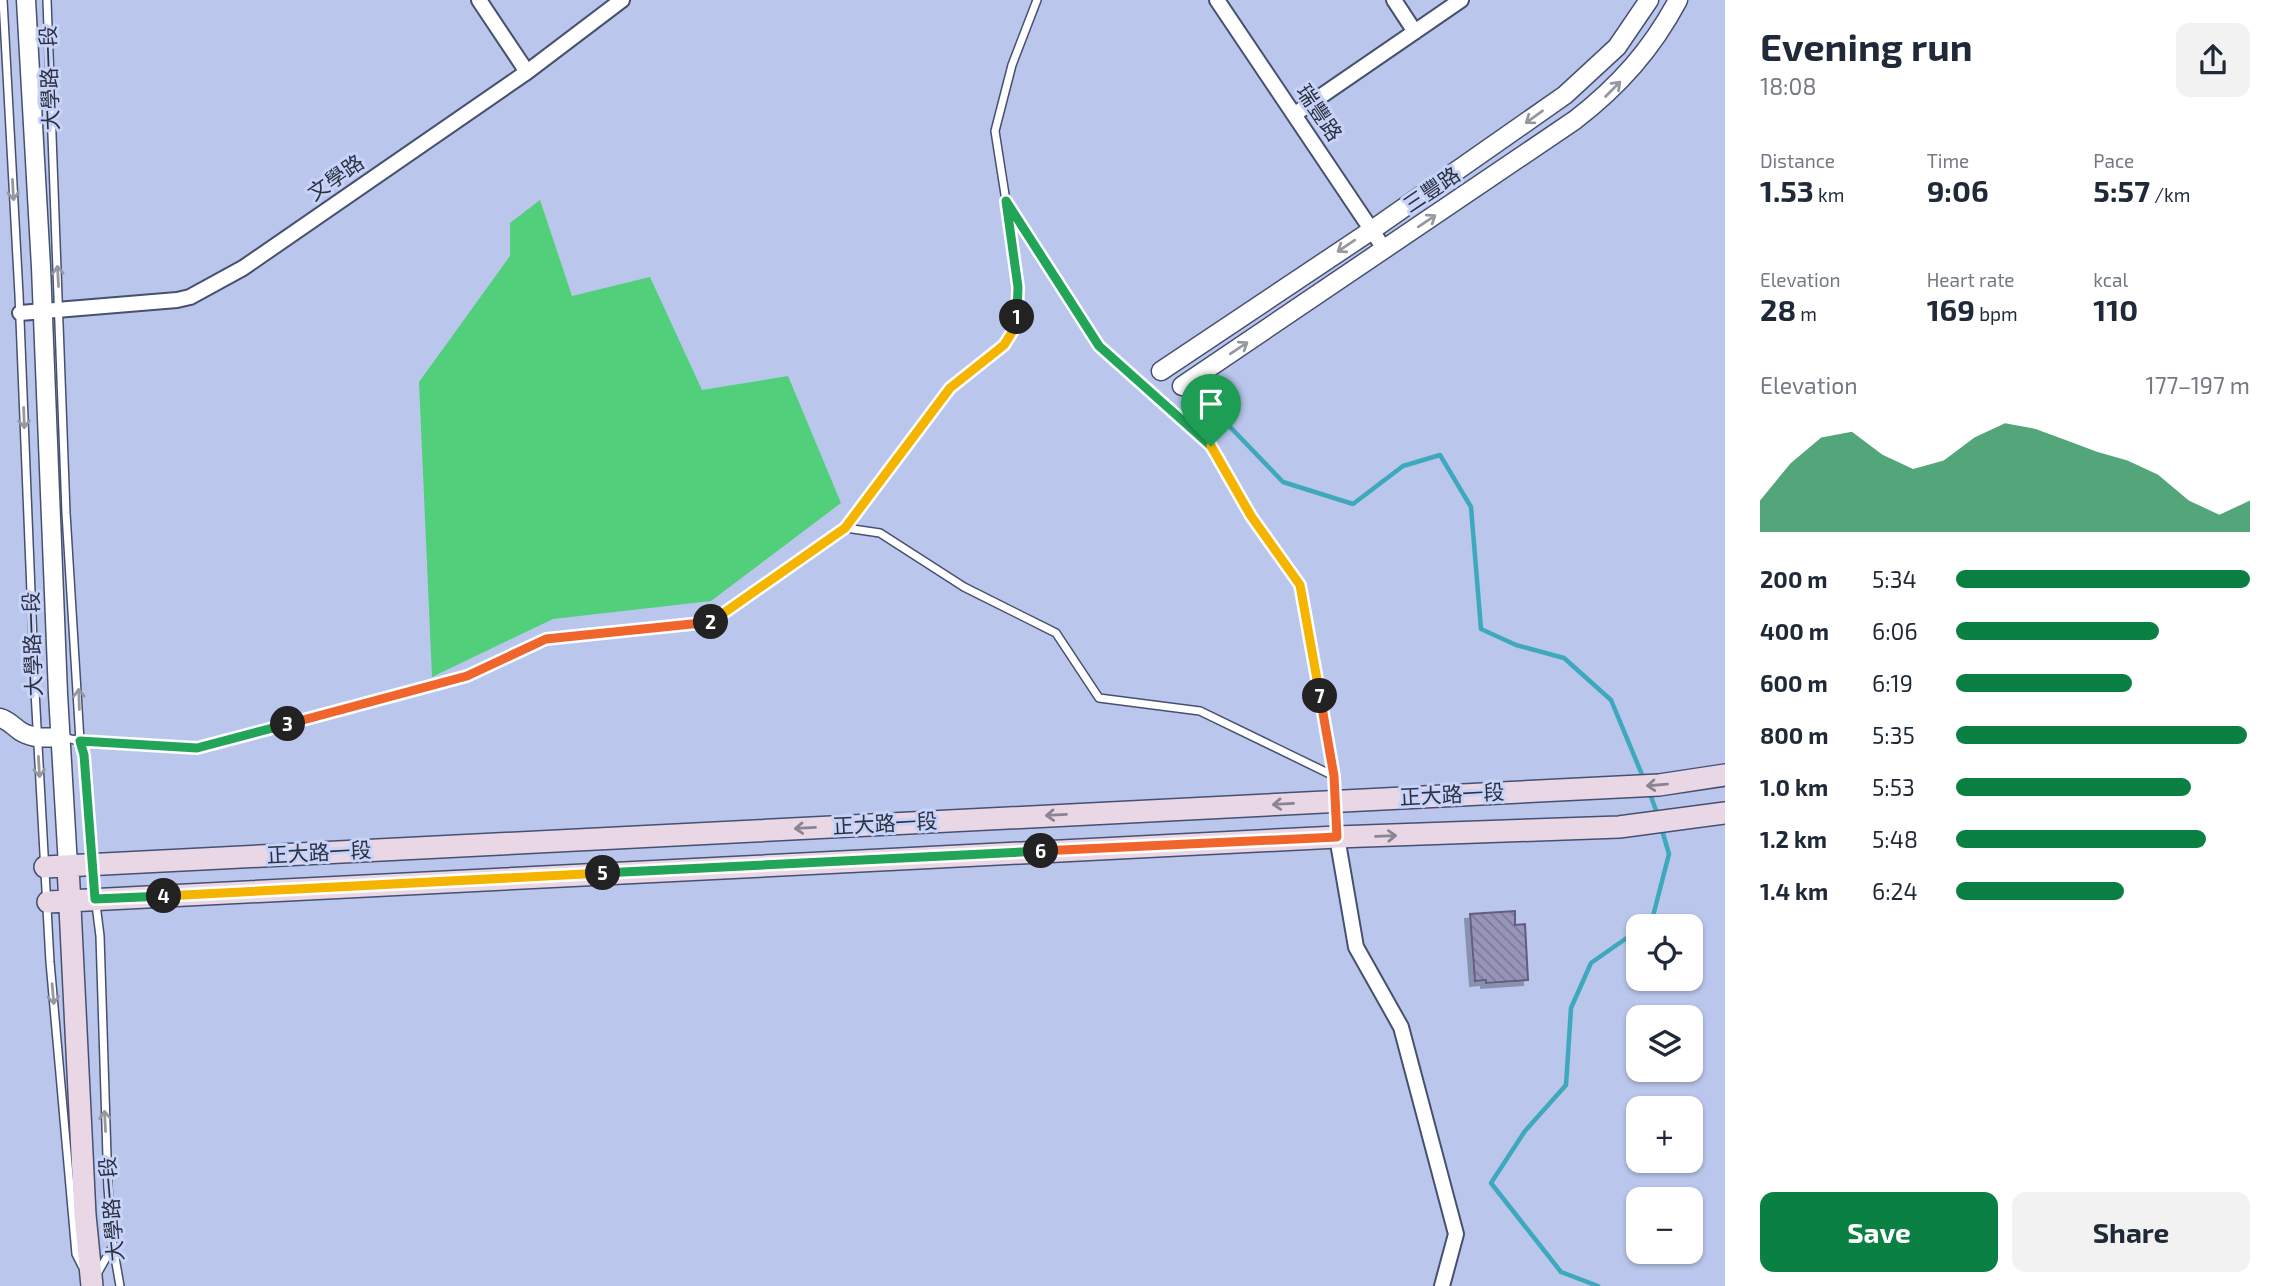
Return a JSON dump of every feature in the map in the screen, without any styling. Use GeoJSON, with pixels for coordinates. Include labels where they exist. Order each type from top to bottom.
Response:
{"type":"FeatureCollection","features":[{"type":"Feature","properties":{"kind":"main road","name":"正大路一段"},"geometry":{"type":"LineString","coordinates":[[45,867],[1659,785],[1725,775]]}},
{"type":"Feature","properties":{"kind":"main road","name":"正大路一段"},"geometry":{"type":"LineString","coordinates":[[47,902],[1337,837],[1619,827],[1725,813]]}},
{"type":"Feature","properties":{"kind":"main road","name":"大學路一段"},"geometry":{"type":"LineString","coordinates":[[68,866],[85,1215],[92,1285]]}},
{"type":"Feature","properties":{"kind":"street","name":"大學路一段"},"geometry":{"type":"LineString","coordinates":[[26,0],[51,312],[61,737],[68,866]]}},
{"type":"Feature","properties":{"kind":"street"},"geometry":{"type":"LineString","coordinates":[[479,0],[527,72]]}},
{"type":"Feature","properties":{"kind":"street","name":"文學路"},"geometry":{"type":"LineString","coordinates":[[20,313],[163,303],[190,297],[216,284],[527,72],[622,0]]}},
{"type":"Feature","properties":{"kind":"street","name":"瑞豐路"},"geometry":{"type":"LineString","coordinates":[[1217,0],[1385,250]]}},
{"type":"Feature","properties":{"kind":"street"},"geometry":{"type":"LineString","coordinates":[[1394,0],[1415,32]]}},
{"type":"Feature","properties":{"kind":"street"},"geometry":{"type":"LineString","coordinates":[[1294,114],[1461,0]]}},
{"type":"Feature","properties":{"kind":"street","name":"三豐路"},"geometry":{"type":"LineString","coordinates":[[1161,371],[1372,230],[1565,95],[1618,47],[1649,0]]}},
{"type":"Feature","properties":{"kind":"street","name":"三豐路"},"geometry":{"type":"LineString","coordinates":[[1182,386],[1385,250],[1605,97],[1632,71],[1662,31],[1678,0]]}},
{"type":"Feature","properties":{"kind":"street"},"geometry":{"type":"LineString","coordinates":[[0,718],[23,733],[38,738],[61,737]]}},
{"type":"Feature","properties":{"kind":"street"},"geometry":{"type":"LineString","coordinates":[[1337,837],[1356,947],[1401,1027],[1456,1234],[1442,1286]]}},
{"type":"Feature","properties":{"kind":"lane","name":"大學路一段"},"geometry":{"type":"LineString","coordinates":[[2,0],[52,984],[76,1254],[92,1285]]}},
{"type":"Feature","properties":{"kind":"lane","name":"大學路一段"},"geometry":{"type":"LineString","coordinates":[[47,0],[51,312],[80,741],[84,755],[91,865],[100,936],[103,1090],[113,1246],[120,1286]]}},
{"type":"Feature","properties":{"kind":"lane"},"geometry":{"type":"LineString","coordinates":[[1037,0],[1012,65],[995,131],[1006,201],[1099,346],[1211,446],[1251,516],[1300,585],[1334,776],[1337,837]]}},
{"type":"Feature","properties":{"kind":"lane"},"geometry":{"type":"LineString","coordinates":[[61,737],[80,741],[197,748],[467,676],[546,639],[710,623],[845,528],[880,533],[964,587],[1056,633],[1100,698],[1200,711],[1334,776]]}},
{"type":"Feature","properties":{"kind":"lane"},"geometry":{"type":"LineString","coordinates":[[92,1285],[113,1246]]}},
{"type":"Feature","properties":{"kind":"path"},"geometry":{"type":"LineString","coordinates":[[845,528],[950,388],[1004,345],[1016,326],[1018,287],[1006,201]]}},
{"type":"Feature","properties":{"kind":"green space"},"geometry":{"type":"Polygon","coordinates":[[[540,200],[572,296],[650,277],[702,390],[788,376],[841,503],[711,601],[553,619],[432,677],[419,382],[510,256],[510,223],[540,200]]]}},
{"type":"Feature","properties":{"kind":"building"},"geometry":{"type":"Polygon","coordinates":[[[1515,911],[1515,925],[1525,924],[1528,980],[1486,983],[1486,980],[1475,981],[1470,914],[1515,911]]]}},
{"type":"Feature","properties":{"kind":"waterway"},"geometry":{"type":"LineString","coordinates":[[1209,405],[1283,482],[1353,504],[1403,466],[1440,455],[1471,507],[1481,629],[1516,645],[1564,658],[1611,700],[1643,777]]}},
{"type":"Feature","properties":{"kind":"waterway"},"geometry":{"type":"LineString","coordinates":[[1650,794],[1657,813]]}},
{"type":"Feature","properties":{"kind":"waterway"},"geometry":{"type":"LineString","coordinates":[[1654,914],[1669,854],[1662,830]]}},
{"type":"Feature","properties":{"kind":"waterway"},"geometry":{"type":"LineString","coordinates":[[1598,1286],[1561,1272],[1491,1183],[1525,1131],[1566,1085],[1571,1008],[1591,963],[1626,938]]}},
{"type":"Feature","properties":{"kind":"route"},"geometry":{"type":"LineString","coordinates":[[1006,201],[1099,346],[1211,446],[1251,516],[1300,585],[1334,776],[1337,837],[95,899],[84,755],[80,741],[197,748],[467,676],[546,639],[710,623],[845,528],[950,388],[1004,345],[1016,326],[1018,287],[1006,201]]}}]}
